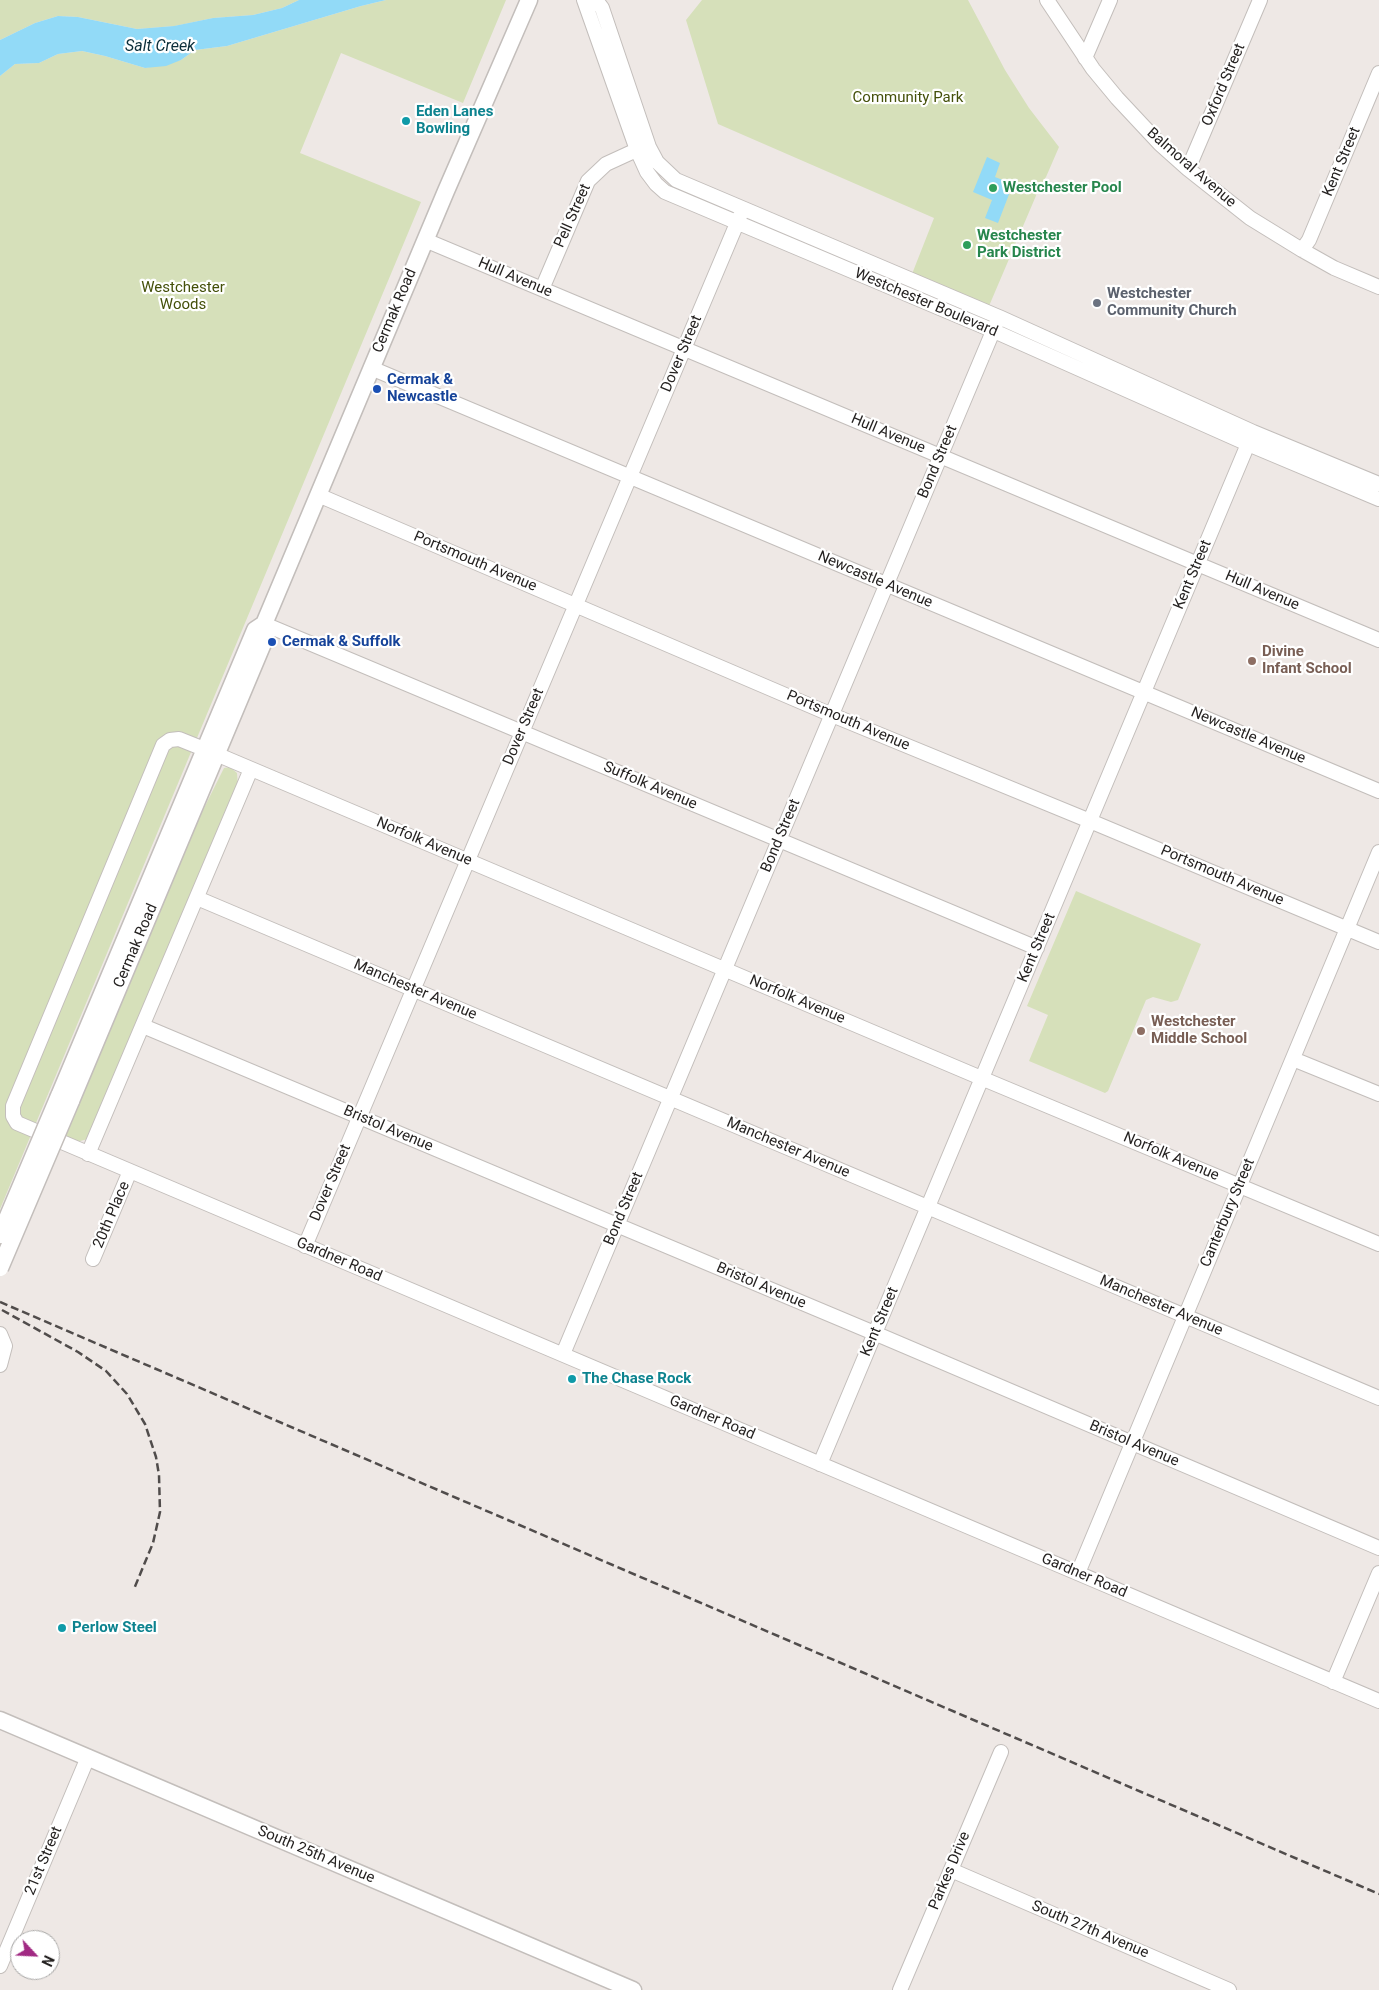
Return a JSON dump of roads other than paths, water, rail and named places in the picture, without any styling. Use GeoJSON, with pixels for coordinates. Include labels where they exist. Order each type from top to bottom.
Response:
{"type":"FeatureCollection","features":[{"type":"Feature","properties":{"kind":"main road","name":"Cermak Road"},"geometry":{"type":"LineString","coordinates":[[0,1268],[65,1099],[210,752],[267,634],[264,624],[425,240],[529,0]]}},
{"type":"Feature","properties":{"kind":"main road","name":"Cermak Road"},"geometry":{"type":"LineString","coordinates":[[0,1235],[65,1099]]}},
{"type":"Feature","properties":{"kind":"main road","name":"South 25th Avenue"},"geometry":{"type":"LineString","coordinates":[[0,1720],[633,1990]]}},
{"type":"Feature","properties":{"kind":"street","name":"Westchester Boulevard"},"geometry":{"type":"LineString","coordinates":[[584,0],[643,147],[676,180],[999,317],[1379,499]]}},
{"type":"Feature","properties":{"kind":"street","name":"Westchester Boulevard"},"geometry":{"type":"LineString","coordinates":[[596,0],[602,8],[643,147],[647,172],[665,192],[1250,438],[1379,484]]}},
{"type":"Feature","properties":{"kind":"street","name":"Balmoral Avenue"},"geometry":{"type":"LineString","coordinates":[[1047,0],[1085,58],[1139,123],[1188,169],[1250,218],[1334,268],[1379,287]]}},
{"type":"Feature","properties":{"kind":"street"},"geometry":{"type":"LineString","coordinates":[[1085,58],[1110,0]]}},
{"type":"Feature","properties":{"kind":"street","name":"Oxford Street"},"geometry":{"type":"LineString","coordinates":[[1188,169],[1260,0]]}},
{"type":"Feature","properties":{"kind":"street","name":"Kent Street"},"geometry":{"type":"LineString","coordinates":[[1302,250],[1309,240],[1379,73]]}},
{"type":"Feature","properties":{"kind":"street","name":"Pell Street"},"geometry":{"type":"LineString","coordinates":[[542,289],[588,180],[606,164],[643,147]]}},
{"type":"Feature","properties":{"kind":"street","name":"Dover Street"},"geometry":{"type":"LineString","coordinates":[[305,1246],[743,209]]}},
{"type":"Feature","properties":{"kind":"street","name":"Hull Avenue"},"geometry":{"type":"LineString","coordinates":[[425,240],[1379,640]]}},
{"type":"Feature","properties":{"kind":"street","name":"Bond Street"},"geometry":{"type":"LineString","coordinates":[[563,1354],[999,317]]}},
{"type":"Feature","properties":{"kind":"street","name":"Newcastle Avenue"},"geometry":{"type":"LineString","coordinates":[[371,368],[1379,791]]}},
{"type":"Feature","properties":{"kind":"street","name":"Kent Street"},"geometry":{"type":"LineString","coordinates":[[820,1464],[1250,438]]}},
{"type":"Feature","properties":{"kind":"street","name":"Portsmouth Avenue"},"geometry":{"type":"LineString","coordinates":[[318,496],[832,715],[1379,942]]}},
{"type":"Feature","properties":{"kind":"street","name":"Suffolk Avenue"},"geometry":{"type":"LineString","coordinates":[[264,624],[1037,948]]}},
{"type":"Feature","properties":{"kind":"street","name":"Gardner Road"},"geometry":{"type":"LineString","coordinates":[[210,752],[179,739],[170,740],[164,746],[12,1106],[13,1116],[17,1123],[1379,1701]]}},
{"type":"Feature","properties":{"kind":"street","name":"Norfolk Avenue"},"geometry":{"type":"LineString","coordinates":[[210,752],[982,1079],[1379,1244]]}},
{"type":"Feature","properties":{"kind":"street"},"geometry":{"type":"LineString","coordinates":[[88,1154],[251,768]]}},
{"type":"Feature","properties":{"kind":"street","name":"Canterbury Street"},"geometry":{"type":"LineString","coordinates":[[1078,1574],[1379,852]]}},
{"type":"Feature","properties":{"kind":"street","name":"Manchester Avenue"},"geometry":{"type":"LineString","coordinates":[[196,898],[1379,1398]]}},
{"type":"Feature","properties":{"kind":"street","name":"Bristol Avenue"},"geometry":{"type":"LineString","coordinates":[[142,1026],[618,1225],[1379,1548]]}},
{"type":"Feature","properties":{"kind":"street"},"geometry":{"type":"LineString","coordinates":[[1293,1059],[1379,1094]]}},
{"type":"Feature","properties":{"kind":"street","name":"20th Place"},"geometry":{"type":"LineString","coordinates":[[93,1259],[130,1171]]}},
{"type":"Feature","properties":{"kind":"street"},"geometry":{"type":"LineString","coordinates":[[0,1334],[5,1346],[0,1365]]}},
{"type":"Feature","properties":{"kind":"street"},"geometry":{"type":"LineString","coordinates":[[1334,1682],[1379,1573]]}},
{"type":"Feature","properties":{"kind":"street","name":"Parkes Drive"},"geometry":{"type":"LineString","coordinates":[[900,1990],[1000,1752]]}},
{"type":"Feature","properties":{"kind":"street","name":"21st Street"},"geometry":{"type":"LineString","coordinates":[[0,1966],[88,1756]]}},
{"type":"Feature","properties":{"kind":"street","name":"South 27th Avenue"},"geometry":{"type":"LineString","coordinates":[[951,1870],[1229,1990]]}},
{"type":"Feature","properties":{"kind":"water","name":"Salt Creek"},"geometry":{"type":"Polygon","coordinates":[[[299,0],[386,0],[227,46],[195,50],[181,60],[166,66],[145,68],[82,51],[58,54],[39,63],[15,64],[0,76],[0,40],[35,23],[58,16],[78,17],[137,29],[174,26],[213,18],[253,15],[282,8],[299,0]]]}},
{"type":"Feature","properties":{"kind":"water","name":"Westchester Pool"},"geometry":{"type":"Polygon","coordinates":[[[987,157],[1000,163],[995,177],[1013,184],[998,223],[985,218],[992,200],[973,192],[987,157]]]}},
{"type":"Feature","properties":{"kind":"railway"},"geometry":{"type":"LineString","coordinates":[[0,1302],[1379,1894]]}},
{"type":"Feature","properties":{"kind":"railway"},"geometry":{"type":"LineString","coordinates":[[2,1310],[78,1352],[106,1371],[127,1394],[145,1424],[156,1457],[159,1475],[160,1512],[153,1543],[134,1589]]}},
{"type":"Feature","properties":{"kind":"place","name":"Eden Lanes Bowling"},"geometry":{"type":"Point","coordinates":[406,121]}},
{"type":"Feature","properties":{"kind":"place","name":"Westchester Pool"},"geometry":{"type":"Point","coordinates":[993,188]}},
{"type":"Feature","properties":{"kind":"place","name":"Westchester Park District"},"geometry":{"type":"Point","coordinates":[967,245]}},
{"type":"Feature","properties":{"kind":"place","name":"Westchester Community Church"},"geometry":{"type":"Point","coordinates":[1097,303]}},
{"type":"Feature","properties":{"kind":"place","name":"Cermak & Newcastle"},"geometry":{"type":"Point","coordinates":[377,389]}},
{"type":"Feature","properties":{"kind":"place","name":"Cermak & Suffolk"},"geometry":{"type":"Point","coordinates":[272,642]}},
{"type":"Feature","properties":{"kind":"place","name":"Divine Infant School"},"geometry":{"type":"Point","coordinates":[1252,661]}},
{"type":"Feature","properties":{"kind":"place","name":"Westchester Middle School"},"geometry":{"type":"Point","coordinates":[1141,1031]}},
{"type":"Feature","properties":{"kind":"place","name":"The Chase Rock"},"geometry":{"type":"Point","coordinates":[572,1379]}},
{"type":"Feature","properties":{"kind":"place","name":"Perlow Steel"},"geometry":{"type":"Point","coordinates":[62,1628]}},
{"type":"Feature","properties":{"kind":"park label","name":"Community Park"},"geometry":{"type":"Point","coordinates":[908,98]}},
{"type":"Feature","properties":{"kind":"park label","name":"Westchester Woods"},"geometry":{"type":"Point","coordinates":[183,296]}}]}
